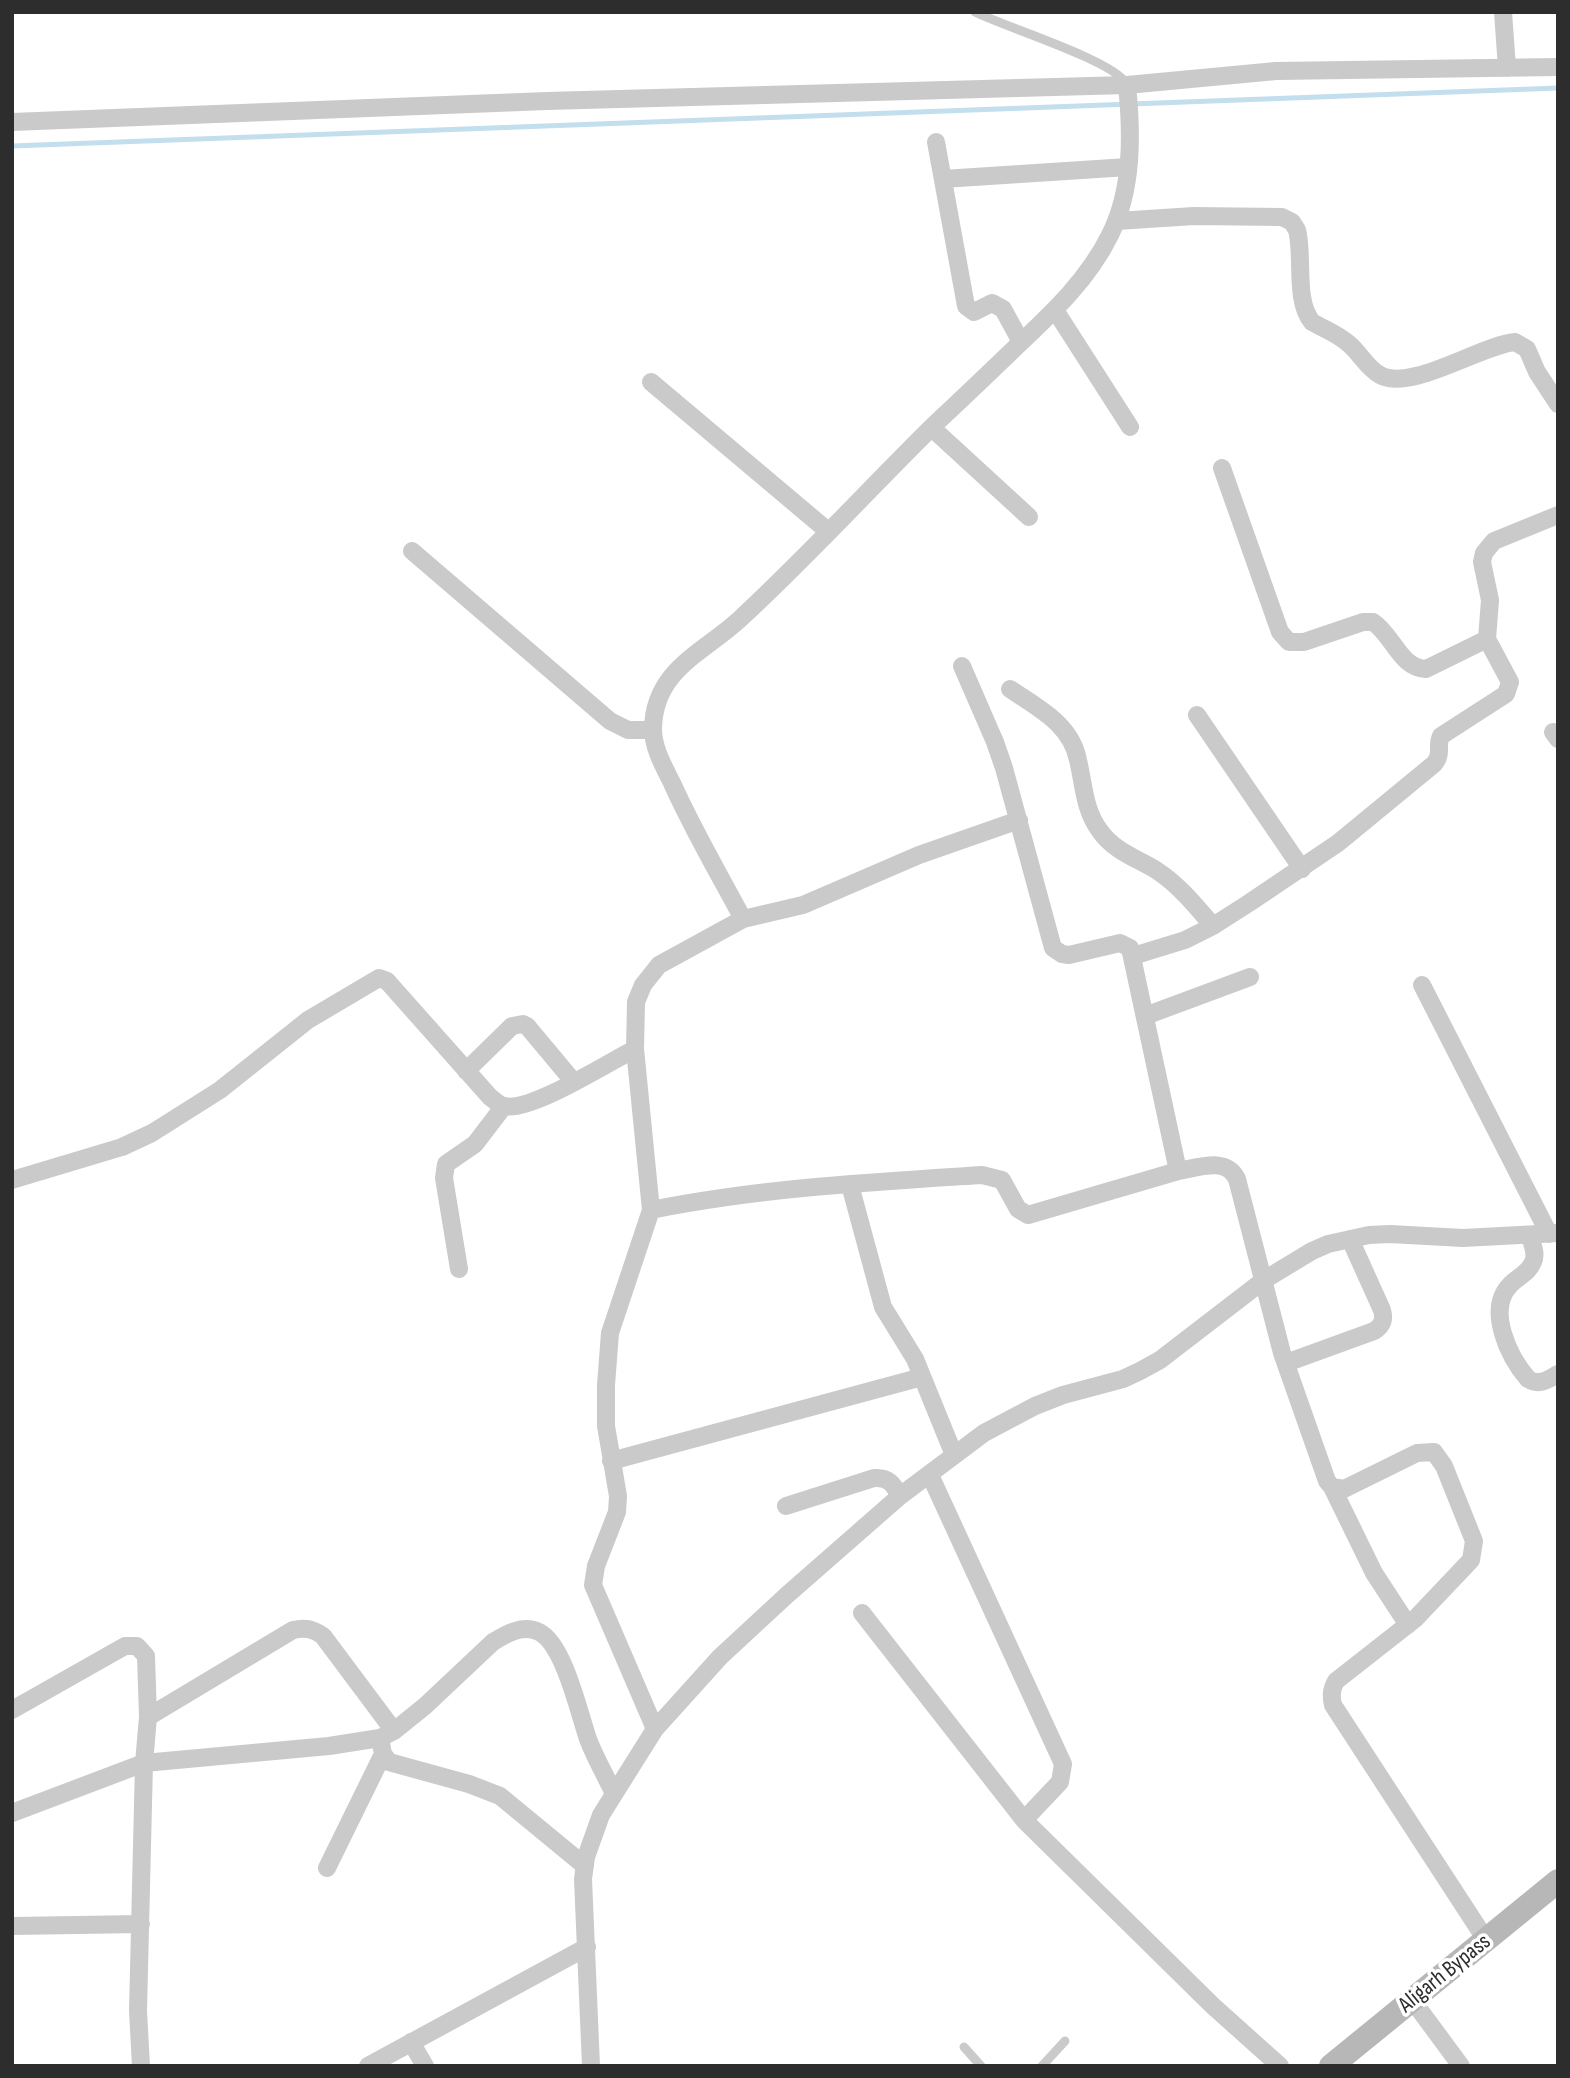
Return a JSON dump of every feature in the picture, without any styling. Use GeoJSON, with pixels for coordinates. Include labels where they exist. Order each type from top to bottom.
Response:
{"type":"FeatureCollection","features":[{"type":"Feature","properties":{"kind":"main road","name":"Aligarh Bypass"},"geometry":{"type":"LineString","coordinates":[[1331,2066],[1558,1881]]}},
{"type":"Feature","properties":{"kind":"street"},"geometry":{"type":"LineString","coordinates":[[1503,12],[1507,68]]}},
{"type":"Feature","properties":{"kind":"street"},"geometry":{"type":"LineString","coordinates":[[12,122],[547,101],[1128,96],[1276,71],[1558,67]]}},
{"type":"Feature","properties":{"kind":"street"},"geometry":{"type":"LineString","coordinates":[[743,919],[689,820],[659,755],[653,730],[661,692],[680,666],[735,624],[1055,310],[1096,259],[1117,220],[1128,167],[1128,96]]}},
{"type":"Feature","properties":{"kind":"street"},"geometry":{"type":"LineString","coordinates":[[936,142],[966,306],[974,312],[992,303],[1000,306],[1021,342]]}},
{"type":"Feature","properties":{"kind":"street"},"geometry":{"type":"LineString","coordinates":[[943,179],[1128,167]]}},
{"type":"Feature","properties":{"kind":"street"},"geometry":{"type":"LineString","coordinates":[[1117,220],[1194,216],[1282,217],[1292,222],[1297,230],[1303,304],[1307,316],[1312,322],[1350,345],[1380,375],[1397,379],[1452,365],[1514,342],[1527,349],[1537,372],[1558,404]]}},
{"type":"Feature","properties":{"kind":"street"},"geometry":{"type":"LineString","coordinates":[[1055,310],[1130,427]]}},
{"type":"Feature","properties":{"kind":"street"},"geometry":{"type":"LineString","coordinates":[[651,382],[829,532]]}},
{"type":"Feature","properties":{"kind":"street"},"geometry":{"type":"LineString","coordinates":[[932,428],[1029,517]]}},
{"type":"Feature","properties":{"kind":"street"},"geometry":{"type":"LineString","coordinates":[[1222,468],[1280,632],[1289,642],[1304,642],[1363,622],[1373,622],[1387,634],[1409,664],[1426,669],[1487,639]]}},
{"type":"Feature","properties":{"kind":"street"},"geometry":{"type":"LineString","coordinates":[[1133,956],[1185,940],[1213,926],[1338,844],[1434,764],[1440,755],[1441,736],[1506,694],[1510,682],[1487,639],[1490,600],[1482,562],[1487,548],[1494,541],[1558,515]]}},
{"type":"Feature","properties":{"kind":"street"},"geometry":{"type":"LineString","coordinates":[[412,551],[610,721],[628,730],[653,730]]}},
{"type":"Feature","properties":{"kind":"street"},"geometry":{"type":"LineString","coordinates":[[962,666],[995,742],[1053,948],[1069,955],[1120,943],[1130,948],[1178,1171]]}},
{"type":"Feature","properties":{"kind":"street"},"geometry":{"type":"LineString","coordinates":[[1010,690],[1047,713],[1072,741],[1086,803],[1100,831],[1113,846],[1155,870],[1185,892],[1213,926]]}},
{"type":"Feature","properties":{"kind":"street"},"geometry":{"type":"LineString","coordinates":[[1197,715],[1302,869]]}},
{"type":"Feature","properties":{"kind":"street"},"geometry":{"type":"LineString","coordinates":[[655,1729],[593,1585],[596,1566],[617,1512],[618,1496],[611,1461],[606,1408],[610,1333],[651,1210],[635,1049],[636,1002],[652,972],[672,956],[743,919],[803,905],[919,855],[1019,820]]}},
{"type":"Feature","properties":{"kind":"street"},"geometry":{"type":"LineString","coordinates":[[1144,1016],[1250,977]]}},
{"type":"Feature","properties":{"kind":"street"},"geometry":{"type":"LineString","coordinates":[[12,1180],[122,1147],[152,1133],[220,1090],[308,1020],[379,978],[387,981],[490,1097],[504,1106],[538,1101],[635,1049]]}},
{"type":"Feature","properties":{"kind":"street"},"geometry":{"type":"LineString","coordinates":[[592,2066],[583,1879],[592,1837],[601,1815],[655,1729],[737,1642],[900,1496],[984,1433],[1035,1406],[1063,1395],[1122,1379],[1160,1360],[1264,1280],[1328,1244],[1390,1234],[1463,1238],[1553,1234],[1422,985]]}},
{"type":"Feature","properties":{"kind":"street"},"geometry":{"type":"LineString","coordinates":[[466,1071],[512,1027],[523,1024],[573,1081]]}},
{"type":"Feature","properties":{"kind":"street"},"geometry":{"type":"LineString","coordinates":[[458,1269],[444,1178],[446,1164],[475,1144],[504,1106]]}},
{"type":"Feature","properties":{"kind":"street"},"geometry":{"type":"LineString","coordinates":[[651,1210],[705,1199],[982,1175],[993,1176],[1006,1184],[1018,1209],[1028,1214],[1178,1171],[1219,1164],[1226,1166],[1234,1172],[1286,1363],[1323,1474],[1374,1573],[1408,1625]]}},
{"type":"Feature","properties":{"kind":"street"},"geometry":{"type":"LineString","coordinates":[[850,1185],[883,1307],[910,1349],[954,1455]]}},
{"type":"Feature","properties":{"kind":"street"},"geometry":{"type":"LineString","coordinates":[[1530,1236],[1534,1260],[1530,1269],[1509,1285],[1499,1321],[1502,1333],[1528,1379],[1543,1382],[1558,1374]]}},
{"type":"Feature","properties":{"kind":"street"},"geometry":{"type":"LineString","coordinates":[[1286,1363],[1374,1331],[1383,1322],[1382,1310],[1350,1239]]}},
{"type":"Feature","properties":{"kind":"street"},"geometry":{"type":"LineString","coordinates":[[611,1461],[922,1377]]}},
{"type":"Feature","properties":{"kind":"street"},"geometry":{"type":"LineString","coordinates":[[1332,1487],[1350,1487],[1417,1453],[1434,1452],[1444,1465],[1474,1541],[1471,1560],[1464,1568],[1408,1625],[1336,1681],[1332,1689],[1333,1705],[1486,1940]]}},
{"type":"Feature","properties":{"kind":"street"},"geometry":{"type":"LineString","coordinates":[[930,1475],[1063,1764],[1060,1782],[1024,1820]]}},
{"type":"Feature","properties":{"kind":"street"},"geometry":{"type":"LineString","coordinates":[[786,1506],[874,1478],[886,1478],[900,1496]]}},
{"type":"Feature","properties":{"kind":"street"},"geometry":{"type":"LineString","coordinates":[[862,1614],[1024,1820],[1213,2006],[1280,2066]]}},
{"type":"Feature","properties":{"kind":"street"},"geometry":{"type":"LineString","coordinates":[[327,1868],[386,1741],[493,1642],[524,1628],[538,1631],[556,1647],[589,1741],[614,1794]]}},
{"type":"Feature","properties":{"kind":"street"},"geometry":{"type":"LineString","coordinates":[[148,1717],[293,1630],[310,1629],[323,1636],[386,1741],[386,1760],[395,1766],[469,1784],[500,1796],[585,1866]]}},
{"type":"Feature","properties":{"kind":"street"},"geometry":{"type":"LineString","coordinates":[[12,1710],[131,1645],[137,1646],[146,1656],[148,1717],[144,1763],[138,2011],[141,2066]]}},
{"type":"Feature","properties":{"kind":"street"},"geometry":{"type":"LineString","coordinates":[[12,1813],[144,1763],[386,1741]]}},
{"type":"Feature","properties":{"kind":"street"},"geometry":{"type":"LineString","coordinates":[[12,1926],[141,1924]]}},
{"type":"Feature","properties":{"kind":"street"},"geometry":{"type":"LineString","coordinates":[[368,2066],[587,1947]]}},
{"type":"Feature","properties":{"kind":"street"},"geometry":{"type":"LineString","coordinates":[[1413,2001],[1461,2066]]}},
{"type":"Feature","properties":{"kind":"street"},"geometry":{"type":"LineString","coordinates":[[411,2042],[425,2066]]}},
{"type":"Feature","properties":{"kind":"lane"},"geometry":{"type":"LineString","coordinates":[[975,12],[1072,50],[1119,76],[1128,96]]}},
{"type":"Feature","properties":{"kind":"lane"},"geometry":{"type":"LineString","coordinates":[[1042,2066],[1065,2041]]}},
{"type":"Feature","properties":{"kind":"lane"},"geometry":{"type":"LineString","coordinates":[[964,2047],[981,2066]]}},
{"type":"Feature","properties":{"kind":"waterway"},"geometry":{"type":"LineString","coordinates":[[12,146],[1558,88]]}}]}
